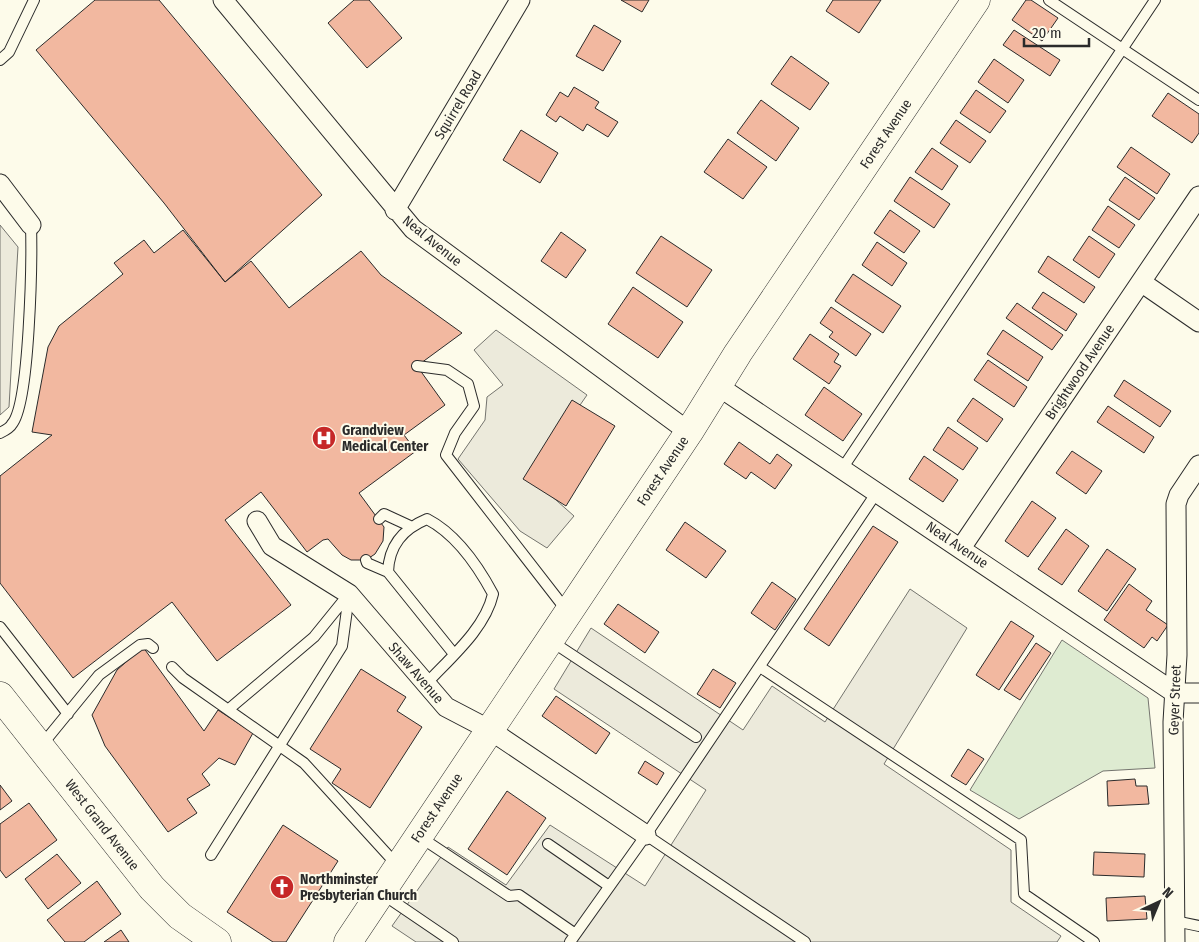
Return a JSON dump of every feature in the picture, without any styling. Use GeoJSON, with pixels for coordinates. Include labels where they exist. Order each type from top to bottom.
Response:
{"type":"FeatureCollection","features":[{"type":"Feature","properties":{"kind":"street","name":"Neal Avenue"},"geometry":{"type":"LineString","coordinates":[[223,0],[395,210],[413,229],[689,432]]}},
{"type":"Feature","properties":{"kind":"street","name":"Squirrel Road"},"geometry":{"type":"LineString","coordinates":[[395,210],[520,0]]}},
{"type":"Feature","properties":{"kind":"street","name":"Forest Avenue"},"geometry":{"type":"LineString","coordinates":[[348,942],[976,0]]}},
{"type":"Feature","properties":{"kind":"street"},"geometry":{"type":"LineString","coordinates":[[0,184],[31,225]]}},
{"type":"Feature","properties":{"kind":"street","name":"Brightwood Avenue"},"geometry":{"type":"LineString","coordinates":[[961,548],[1199,196]]}},
{"type":"Feature","properties":{"kind":"street"},"geometry":{"type":"LineString","coordinates":[[1141,282],[1199,322]]}},
{"type":"Feature","properties":{"kind":"street","name":"Neal Avenue"},"geometry":{"type":"LineString","coordinates":[[718,386],[1175,693]]}},
{"type":"Feature","properties":{"kind":"street"},"geometry":{"type":"LineString","coordinates":[[1178,495],[1199,465]]}},
{"type":"Feature","properties":{"kind":"street"},"geometry":{"type":"LineString","coordinates":[[1178,495],[1199,495]]}},
{"type":"Feature","properties":{"kind":"street","name":"Geyer Street"},"geometry":{"type":"LineString","coordinates":[[1175,942],[1173,722],[1175,693],[1176,504],[1178,495]]}},
{"type":"Feature","properties":{"kind":"street","name":"Shaw Avenue"},"geometry":{"type":"LineString","coordinates":[[257,521],[272,546],[349,594],[446,707],[490,730],[646,835]]}},
{"type":"Feature","properties":{"kind":"street"},"geometry":{"type":"LineString","coordinates":[[1175,693],[1199,693]]}},
{"type":"Feature","properties":{"kind":"street","name":"West Grand Avenue"},"geometry":{"type":"LineString","coordinates":[[0,696],[152,888],[180,916],[217,942]]}},
{"type":"Feature","properties":{"kind":"street"},"geometry":{"type":"LineString","coordinates":[[152,888],[190,942]]}},
{"type":"Feature","properties":{"kind":"lane"},"geometry":{"type":"LineString","coordinates":[[0,60],[9,52],[34,0]]}},
{"type":"Feature","properties":{"kind":"lane"},"geometry":{"type":"LineString","coordinates":[[1050,0],[1199,100]]}},
{"type":"Feature","properties":{"kind":"lane"},"geometry":{"type":"LineString","coordinates":[[842,469],[1156,0]]}},
{"type":"Feature","properties":{"kind":"lane"},"geometry":{"type":"LineString","coordinates":[[0,433],[13,424],[23,393],[32,251],[31,225]]}},
{"type":"Feature","properties":{"kind":"lane"},"geometry":{"type":"LineString","coordinates":[[417,366],[447,370],[468,384],[474,406],[455,433],[446,455],[568,613]]}},
{"type":"Feature","properties":{"kind":"lane"},"geometry":{"type":"LineString","coordinates":[[418,836],[509,896],[519,895],[572,938],[646,835],[877,492]]}},
{"type":"Feature","properties":{"kind":"lane"},"geometry":{"type":"LineString","coordinates":[[379,518],[384,514],[410,526]]}},
{"type":"Feature","properties":{"kind":"lane"},"geometry":{"type":"LineString","coordinates":[[388,572],[388,558],[396,540],[410,526],[427,519],[444,528],[483,575],[493,594],[490,609],[454,654],[426,684]]}},
{"type":"Feature","properties":{"kind":"lane"},"geometry":{"type":"LineString","coordinates":[[366,560],[388,572],[454,654]]}},
{"type":"Feature","properties":{"kind":"lane"},"geometry":{"type":"LineString","coordinates":[[229,708],[314,637],[349,594]]}},
{"type":"Feature","properties":{"kind":"lane"},"geometry":{"type":"LineString","coordinates":[[211,856],[342,646],[349,594]]}},
{"type":"Feature","properties":{"kind":"lane"},"geometry":{"type":"LineString","coordinates":[[0,627],[68,714]]}},
{"type":"Feature","properties":{"kind":"lane"},"geometry":{"type":"LineString","coordinates":[[550,640],[696,738]]}},
{"type":"Feature","properties":{"kind":"lane"},"geometry":{"type":"LineString","coordinates":[[40,747],[99,675],[140,645],[148,644],[153,648]]}},
{"type":"Feature","properties":{"kind":"lane"},"geometry":{"type":"LineString","coordinates":[[172,667],[183,678],[229,708],[304,763],[398,866]]}},
{"type":"Feature","properties":{"kind":"lane"},"geometry":{"type":"LineString","coordinates":[[760,667],[1020,840],[1024,894],[1094,942]]}},
{"type":"Feature","properties":{"kind":"lane"},"geometry":{"type":"LineString","coordinates":[[646,835],[805,942]]}},
{"type":"Feature","properties":{"kind":"lane"},"geometry":{"type":"LineString","coordinates":[[548,844],[609,886]]}},
{"type":"Feature","properties":{"kind":"lane"},"geometry":{"type":"LineString","coordinates":[[381,892],[453,942]]}},
{"type":"Feature","properties":{"kind":"lane"},"geometry":{"type":"LineString","coordinates":[[1175,921],[1199,926]]}},
{"type":"Feature","properties":{"kind":"green space"},"geometry":{"type":"Polygon","coordinates":[[[1062,640],[1148,698],[1155,768],[1103,771],[1019,819],[970,790],[1062,640]]]}},
{"type":"Feature","properties":{"kind":"shaded area"},"geometry":{"type":"Polygon","coordinates":[[[0,225],[18,247],[9,407],[0,415],[0,225]]]}},
{"type":"Feature","properties":{"kind":"shaded area"},"geometry":{"type":"Polygon","coordinates":[[[496,330],[587,395],[530,477],[574,516],[547,548],[520,531],[458,459],[485,420],[487,397],[503,385],[474,350],[496,330]]]}},
{"type":"Feature","properties":{"kind":"shaded area"},"geometry":{"type":"Polygon","coordinates":[[[910,589],[967,628],[884,764],[1011,850],[1011,902],[1061,936],[1057,942],[416,942],[392,926],[448,847],[506,885],[550,825],[645,886],[706,790],[554,689],[591,628],[743,730],[772,686],[825,722],[910,589]]]}},
{"type":"Feature","properties":{"kind":"building"},"geometry":{"type":"Polygon","coordinates":[[[95,0],[159,0],[322,195],[225,282],[164,203],[36,50],[95,0]]]}},
{"type":"Feature","properties":{"kind":"building"},"geometry":{"type":"Polygon","coordinates":[[[354,0],[369,0],[402,38],[367,68],[328,23],[354,0]]]}},
{"type":"Feature","properties":{"kind":"building"},"geometry":{"type":"Polygon","coordinates":[[[621,0],[649,0],[642,12],[621,0]]]}},
{"type":"Feature","properties":{"kind":"building"},"geometry":{"type":"Polygon","coordinates":[[[833,0],[881,0],[859,33],[826,11],[833,0]]]}},
{"type":"Feature","properties":{"kind":"building"},"geometry":{"type":"Polygon","coordinates":[[[1026,0],[1031,0],[1058,18],[1042,41],[1012,20],[1026,0]]]}},
{"type":"Feature","properties":{"kind":"building"},"geometry":{"type":"Polygon","coordinates":[[[594,25],[621,41],[603,71],[576,56],[594,25]]]}},
{"type":"Feature","properties":{"kind":"building"},"geometry":{"type":"Polygon","coordinates":[[[1014,30],[1060,60],[1050,76],[1003,45],[1014,30]]]}},
{"type":"Feature","properties":{"kind":"building"},"geometry":{"type":"Polygon","coordinates":[[[791,56],[829,83],[810,110],[771,84],[791,56]]]}},
{"type":"Feature","properties":{"kind":"building"},"geometry":{"type":"Polygon","coordinates":[[[994,59],[1024,80],[1008,103],[978,82],[994,59]]]}},
{"type":"Feature","properties":{"kind":"building"},"geometry":{"type":"Polygon","coordinates":[[[574,87],[599,102],[595,108],[618,122],[608,137],[587,124],[583,131],[560,116],[556,122],[546,115],[560,92],[568,97],[574,87]]]}},
{"type":"Feature","properties":{"kind":"building"},"geometry":{"type":"Polygon","coordinates":[[[976,90],[1006,111],[990,133],[960,113],[976,90]]]}},
{"type":"Feature","properties":{"kind":"building"},"geometry":{"type":"Polygon","coordinates":[[[1168,93],[1199,114],[1199,133],[1192,143],[1152,116],[1168,93]]]}},
{"type":"Feature","properties":{"kind":"building"},"geometry":{"type":"Polygon","coordinates":[[[761,100],[799,128],[776,161],[737,133],[761,100]]]}},
{"type":"Feature","properties":{"kind":"building"},"geometry":{"type":"Polygon","coordinates":[[[956,120],[986,141],[970,163],[940,143],[956,120]]]}},
{"type":"Feature","properties":{"kind":"building"},"geometry":{"type":"Polygon","coordinates":[[[521,130],[558,153],[540,183],[503,160],[521,130]]]}},
{"type":"Feature","properties":{"kind":"building"},"geometry":{"type":"Polygon","coordinates":[[[728,139],[767,167],[743,199],[704,172],[728,139]]]}},
{"type":"Feature","properties":{"kind":"building"},"geometry":{"type":"Polygon","coordinates":[[[1131,147],[1170,174],[1157,194],[1117,167],[1131,147]]]}},
{"type":"Feature","properties":{"kind":"building"},"geometry":{"type":"Polygon","coordinates":[[[932,148],[958,166],[942,190],[915,172],[932,148]]]}},
{"type":"Feature","properties":{"kind":"building"},"geometry":{"type":"Polygon","coordinates":[[[910,177],[950,204],[934,228],[894,201],[910,177]]]}},
{"type":"Feature","properties":{"kind":"building"},"geometry":{"type":"Polygon","coordinates":[[[1125,177],[1155,198],[1139,220],[1109,200],[1125,177]]]}},
{"type":"Feature","properties":{"kind":"building"},"geometry":{"type":"Polygon","coordinates":[[[1108,206],[1135,225],[1119,248],[1092,230],[1108,206]]]}},
{"type":"Feature","properties":{"kind":"building"},"geometry":{"type":"Polygon","coordinates":[[[890,210],[920,231],[904,253],[874,233],[890,210]]]}},
{"type":"Feature","properties":{"kind":"building"},"geometry":{"type":"Polygon","coordinates":[[[183,230],[225,282],[251,261],[289,308],[361,251],[381,275],[462,333],[417,366],[445,405],[404,435],[416,451],[359,493],[384,527],[383,541],[375,554],[366,560],[351,560],[342,555],[328,539],[323,540],[307,552],[261,492],[225,520],[291,605],[217,661],[172,602],[73,678],[0,583],[0,476],[52,435],[32,432],[48,347],[59,326],[123,274],[114,263],[144,240],[154,253],[183,230]]]}},
{"type":"Feature","properties":{"kind":"building"},"geometry":{"type":"Polygon","coordinates":[[[561,232],[586,250],[566,278],[541,261],[561,232]]]}},
{"type":"Feature","properties":{"kind":"building"},"geometry":{"type":"Polygon","coordinates":[[[661,236],[712,270],[687,307],[636,273],[661,236]]]}},
{"type":"Feature","properties":{"kind":"building"},"geometry":{"type":"Polygon","coordinates":[[[1089,236],[1115,254],[1099,278],[1073,260],[1089,236]]]}},
{"type":"Feature","properties":{"kind":"building"},"geometry":{"type":"Polygon","coordinates":[[[877,242],[907,263],[892,286],[862,265],[877,242]]]}},
{"type":"Feature","properties":{"kind":"building"},"geometry":{"type":"Polygon","coordinates":[[[1048,256],[1095,287],[1084,303],[1038,272],[1048,256]]]}},
{"type":"Feature","properties":{"kind":"building"},"geometry":{"type":"Polygon","coordinates":[[[853,274],[901,306],[883,333],[835,301],[853,274]]]}},
{"type":"Feature","properties":{"kind":"building"},"geometry":{"type":"Polygon","coordinates":[[[633,287],[683,322],[658,358],[608,324],[633,287]]]}},
{"type":"Feature","properties":{"kind":"building"},"geometry":{"type":"Polygon","coordinates":[[[1043,292],[1077,314],[1066,331],[1032,308],[1043,292]]]}},
{"type":"Feature","properties":{"kind":"building"},"geometry":{"type":"Polygon","coordinates":[[[1017,303],[1063,335],[1052,350],[1006,318],[1017,303]]]}},
{"type":"Feature","properties":{"kind":"building"},"geometry":{"type":"Polygon","coordinates":[[[831,307],[871,334],[856,356],[829,337],[833,332],[820,323],[831,307]]]}},
{"type":"Feature","properties":{"kind":"building"},"geometry":{"type":"Polygon","coordinates":[[[1003,330],[1043,357],[1028,381],[987,354],[1003,330]]]}},
{"type":"Feature","properties":{"kind":"building"},"geometry":{"type":"Polygon","coordinates":[[[810,334],[839,354],[834,362],[841,366],[829,384],[793,359],[810,334]]]}},
{"type":"Feature","properties":{"kind":"building"},"geometry":{"type":"Polygon","coordinates":[[[988,360],[1027,387],[1014,407],[974,380],[988,360]]]}},
{"type":"Feature","properties":{"kind":"building"},"geometry":{"type":"Polygon","coordinates":[[[1124,380],[1171,411],[1160,427],[1114,396],[1124,380]]]}},
{"type":"Feature","properties":{"kind":"building"},"geometry":{"type":"Polygon","coordinates":[[[824,387],[862,414],[843,441],[805,415],[824,387]]]}},
{"type":"Feature","properties":{"kind":"building"},"geometry":{"type":"Polygon","coordinates":[[[973,398],[1003,419],[987,442],[957,421],[973,398]]]}},
{"type":"Feature","properties":{"kind":"building"},"geometry":{"type":"Polygon","coordinates":[[[572,400],[615,426],[566,506],[523,479],[572,400]]]}},
{"type":"Feature","properties":{"kind":"building"},"geometry":{"type":"Polygon","coordinates":[[[1108,406],[1154,437],[1144,453],[1097,422],[1108,406]]]}},
{"type":"Feature","properties":{"kind":"building"},"geometry":{"type":"Polygon","coordinates":[[[948,427],[978,448],[963,470],[933,450],[948,427]]]}},
{"type":"Feature","properties":{"kind":"building"},"geometry":{"type":"Polygon","coordinates":[[[739,442],[770,464],[777,454],[792,465],[775,489],[751,472],[746,479],[724,464],[739,442]]]}},
{"type":"Feature","properties":{"kind":"building"},"geometry":{"type":"Polygon","coordinates":[[[1072,451],[1102,471],[1086,494],[1056,473],[1072,451]]]}},
{"type":"Feature","properties":{"kind":"building"},"geometry":{"type":"Polygon","coordinates":[[[924,456],[958,480],[943,502],[909,479],[924,456]]]}},
{"type":"Feature","properties":{"kind":"building"},"geometry":{"type":"Polygon","coordinates":[[[1032,501],[1056,518],[1028,557],[1005,541],[1032,501]]]}},
{"type":"Feature","properties":{"kind":"building"},"geometry":{"type":"Polygon","coordinates":[[[685,522],[726,551],[706,578],[666,550],[685,522]]]}},
{"type":"Feature","properties":{"kind":"building"},"geometry":{"type":"Polygon","coordinates":[[[873,526],[898,542],[829,646],[804,629],[873,526]]]}},
{"type":"Feature","properties":{"kind":"building"},"geometry":{"type":"Polygon","coordinates":[[[1066,529],[1089,546],[1062,585],[1038,569],[1066,529]]]}},
{"type":"Feature","properties":{"kind":"building"},"geometry":{"type":"Polygon","coordinates":[[[1107,549],[1136,569],[1107,611],[1078,591],[1107,549]]]}},
{"type":"Feature","properties":{"kind":"building"},"geometry":{"type":"Polygon","coordinates":[[[772,582],[796,599],[775,630],[751,613],[772,582]]]}},
{"type":"Feature","properties":{"kind":"building"},"geometry":{"type":"Polygon","coordinates":[[[1129,584],[1152,601],[1146,610],[1168,625],[1157,641],[1152,637],[1144,648],[1104,620],[1129,584]]]}},
{"type":"Feature","properties":{"kind":"building"},"geometry":{"type":"Polygon","coordinates":[[[618,604],[659,632],[645,653],[604,624],[618,604]]]}},
{"type":"Feature","properties":{"kind":"building"},"geometry":{"type":"Polygon","coordinates":[[[1011,621],[1034,636],[999,690],[976,675],[1011,621]]]}},
{"type":"Feature","properties":{"kind":"building"},"geometry":{"type":"Polygon","coordinates":[[[1036,643],[1051,653],[1020,700],[1004,690],[1036,643]]]}},
{"type":"Feature","properties":{"kind":"building"},"geometry":{"type":"Polygon","coordinates":[[[143,647],[204,731],[218,710],[253,733],[235,765],[219,758],[202,774],[210,785],[187,799],[197,813],[168,832],[105,746],[92,715],[117,670],[143,647]]]}},
{"type":"Feature","properties":{"kind":"building"},"geometry":{"type":"Polygon","coordinates":[[[361,669],[406,697],[397,711],[422,727],[370,808],[332,783],[341,769],[310,749],[361,669]]]}},
{"type":"Feature","properties":{"kind":"building"},"geometry":{"type":"Polygon","coordinates":[[[713,669],[736,683],[720,708],[697,694],[713,669]]]}},
{"type":"Feature","properties":{"kind":"building"},"geometry":{"type":"Polygon","coordinates":[[[556,696],[610,733],[596,754],[542,716],[556,696]]]}},
{"type":"Feature","properties":{"kind":"building"},"geometry":{"type":"Polygon","coordinates":[[[968,749],[984,759],[966,785],[951,776],[968,749]]]}},
{"type":"Feature","properties":{"kind":"building"},"geometry":{"type":"Polygon","coordinates":[[[645,761],[664,773],[657,785],[638,773],[645,761]]]}},
{"type":"Feature","properties":{"kind":"building"},"geometry":{"type":"Polygon","coordinates":[[[1135,779],[1136,786],[1147,786],[1149,804],[1108,806],[1107,781],[1135,779]]]}},
{"type":"Feature","properties":{"kind":"building"},"geometry":{"type":"Polygon","coordinates":[[[0,785],[12,801],[0,810],[0,785]]]}},
{"type":"Feature","properties":{"kind":"building"},"geometry":{"type":"Polygon","coordinates":[[[507,791],[546,818],[507,875],[468,849],[507,791]]]}},
{"type":"Feature","properties":{"kind":"building"},"geometry":{"type":"Polygon","coordinates":[[[29,803],[57,840],[6,878],[0,870],[0,824],[29,803]]]}},
{"type":"Feature","properties":{"kind":"building","name":"Northminster Presbyterian Church"},"geometry":{"type":"Polygon","coordinates":[[[283,825],[338,861],[286,942],[273,942],[227,912],[283,825]]]}},
{"type":"Feature","properties":{"kind":"building"},"geometry":{"type":"Polygon","coordinates":[[[1094,852],[1145,854],[1144,877],[1093,875],[1094,852]]]}},
{"type":"Feature","properties":{"kind":"building"},"geometry":{"type":"Polygon","coordinates":[[[57,854],[81,883],[48,909],[25,879],[57,854]]]}},
{"type":"Feature","properties":{"kind":"building"},"geometry":{"type":"Polygon","coordinates":[[[97,881],[121,914],[84,942],[65,942],[47,920],[97,881]]]}},
{"type":"Feature","properties":{"kind":"building"},"geometry":{"type":"Polygon","coordinates":[[[1145,896],[1147,919],[1107,921],[1106,898],[1145,896]]]}},
{"type":"Feature","properties":{"kind":"building"},"geometry":{"type":"Polygon","coordinates":[[[121,930],[129,942],[104,942],[121,930]]]}},
{"type":"Feature","properties":{"kind":"place","name":"Grandview Medical Center"},"geometry":{"type":"Point","coordinates":[324,438]}},
{"type":"Feature","properties":{"kind":"place","name":"Northminster Presbyterian Church"},"geometry":{"type":"Point","coordinates":[282,887]}}]}
